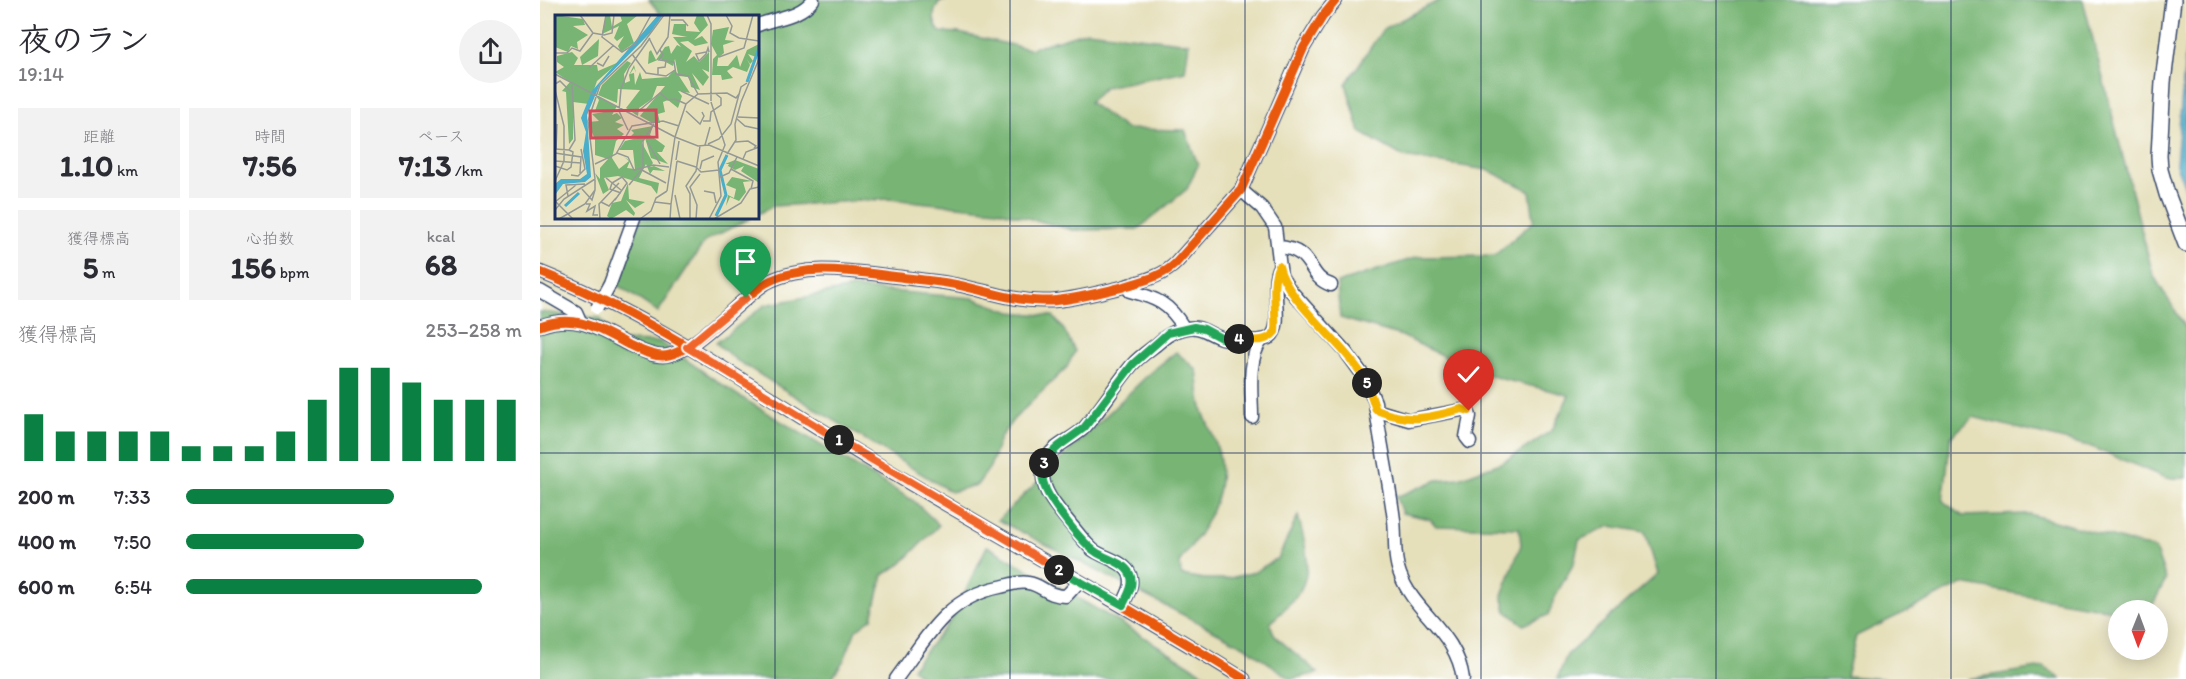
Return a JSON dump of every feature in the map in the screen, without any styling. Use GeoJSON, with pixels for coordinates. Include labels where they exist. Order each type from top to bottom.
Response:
{"type":"FeatureCollection","features":[{"type":"Feature","properties":{"kind":"main road"},"geometry":{"type":"LineString","coordinates":[[2173,0],[2163,82],[2159,156],[2166,194],[2186,244]]}},
{"type":"Feature","properties":{"kind":"street"},"geometry":{"type":"LineString","coordinates":[[759,25],[795,14],[806,8],[813,0]]}},
{"type":"Feature","properties":{"kind":"street"},"geometry":{"type":"LineString","coordinates":[[540,291],[576,312],[585,323],[639,350],[656,356],[666,356],[687,347],[767,283],[789,274],[850,271],[942,283],[1036,301],[1056,300],[1129,285],[1168,271],[1241,190],[1304,47],[1336,0]]}},
{"type":"Feature","properties":{"kind":"street"},"geometry":{"type":"LineString","coordinates":[[1241,190],[1270,217],[1275,227],[1281,276],[1290,290],[1347,352],[1371,390],[1393,512],[1396,564],[1409,592],[1439,627],[1453,649],[1463,679]]}},
{"type":"Feature","properties":{"kind":"street"},"geometry":{"type":"LineString","coordinates":[[585,323],[597,308],[610,284],[634,219]]}},
{"type":"Feature","properties":{"kind":"street"},"geometry":{"type":"LineString","coordinates":[[1278,247],[1287,247],[1301,253],[1321,280],[1331,285]]}},
{"type":"Feature","properties":{"kind":"street"},"geometry":{"type":"LineString","coordinates":[[1123,605],[1132,583],[1130,574],[1120,564],[1096,552],[1088,545],[1053,502],[1044,482],[1042,470],[1046,458],[1084,428],[1133,364],[1168,333],[1184,328],[1204,329],[1221,338],[1261,341],[1271,337],[1275,332],[1275,280],[1279,266]]}},
{"type":"Feature","properties":{"kind":"street"},"geometry":{"type":"LineString","coordinates":[[540,272],[610,304],[687,347],[863,455],[1079,582],[1123,605],[1244,679]]}},
{"type":"Feature","properties":{"kind":"street"},"geometry":{"type":"LineString","coordinates":[[1129,285],[1131,292],[1146,294],[1160,301],[1184,328]]}},
{"type":"Feature","properties":{"kind":"street"},"geometry":{"type":"LineString","coordinates":[[543,323],[585,323]]}},
{"type":"Feature","properties":{"kind":"street"},"geometry":{"type":"LineString","coordinates":[[1252,417],[1252,377],[1256,351],[1261,341]]}},
{"type":"Feature","properties":{"kind":"street"},"geometry":{"type":"LineString","coordinates":[[1376,410],[1409,420],[1467,409],[1470,416],[1466,437],[1470,442]]}},
{"type":"Feature","properties":{"kind":"street"},"geometry":{"type":"LineString","coordinates":[[896,679],[944,614],[963,600],[991,589],[1020,582],[1030,583],[1050,594],[1066,596],[1079,582]]}},
{"type":"Feature","properties":{"kind":"green space"},"geometry":{"type":"Polygon","coordinates":[[[649,0],[947,0],[939,2],[934,13],[934,21],[940,32],[959,33],[1029,49],[1087,31],[1189,43],[1185,71],[1105,87],[1089,102],[1126,129],[1185,130],[1198,165],[1187,189],[1138,229],[1073,230],[997,210],[889,199],[773,206],[759,213],[759,15],[661,15],[649,0]]]}},
{"type":"Feature","properties":{"kind":"green space"},"geometry":{"type":"Polygon","coordinates":[[[1440,0],[2083,0],[2153,275],[2186,328],[2186,478],[2166,478],[2092,447],[1973,417],[1951,437],[1943,501],[1963,516],[2029,514],[2155,549],[2166,579],[2155,600],[2108,600],[2108,609],[1962,584],[1856,636],[1846,676],[1887,679],[1557,679],[1567,655],[1658,574],[1645,532],[1610,526],[1579,540],[1574,563],[1548,615],[1524,625],[1506,611],[1502,595],[1521,545],[1519,528],[1436,526],[1430,519],[1402,513],[1396,497],[1437,480],[1459,478],[1503,462],[1552,430],[1569,395],[1470,369],[1402,336],[1340,318],[1337,283],[1418,257],[1494,256],[1534,221],[1530,191],[1488,170],[1404,157],[1360,132],[1346,84],[1383,29],[1440,0]]]}},
{"type":"Feature","properties":{"kind":"green space"},"geometry":{"type":"Polygon","coordinates":[[[641,219],[749,219],[705,241],[658,312],[617,285],[641,219]]]}},
{"type":"Feature","properties":{"kind":"green space"},"geometry":{"type":"Polygon","coordinates":[[[852,288],[973,298],[1011,312],[1053,316],[1064,330],[1075,351],[1067,367],[1013,420],[1000,438],[990,467],[977,485],[951,492],[736,360],[716,343],[765,305],[852,288]]]}},
{"type":"Feature","properties":{"kind":"green space"},"geometry":{"type":"Polygon","coordinates":[[[540,312],[600,318],[617,341],[660,342],[739,396],[914,501],[939,525],[901,564],[883,575],[872,618],[856,630],[844,660],[831,679],[540,679],[540,312]]]}},
{"type":"Feature","properties":{"kind":"green space"},"geometry":{"type":"Polygon","coordinates":[[[1176,352],[1197,370],[1202,406],[1218,449],[1221,470],[1217,498],[1212,512],[1180,561],[1181,575],[1204,579],[1226,579],[1255,572],[1278,558],[1298,516],[1306,552],[1305,580],[1295,598],[1270,624],[1275,636],[1318,673],[1291,679],[1246,647],[998,520],[1151,372],[1176,352]]]}},
{"type":"Feature","properties":{"kind":"green space"},"geometry":{"type":"Polygon","coordinates":[[[987,546],[1213,679],[924,679],[912,668],[953,617],[987,546]]]}},
{"type":"Feature","properties":{"kind":"green space"},"geometry":{"type":"Polygon","coordinates":[[[2044,667],[2061,679],[1968,679],[2044,667]]]}},
{"type":"Feature","properties":{"kind":"water"},"geometry":{"type":"Polygon","coordinates":[[[2186,46],[2186,190],[2176,165],[2186,46]]]}},
{"type":"Feature","properties":{"kind":"cycle path"},"geometry":{"type":"LineString","coordinates":[[540,326],[553,322],[576,322],[597,329],[641,351],[663,356],[688,347],[766,283],[779,277],[801,272],[833,270],[871,273],[951,284],[1032,301],[1062,300],[1083,296],[1151,278],[1176,263],[1241,190],[1304,47],[1336,0]]}},
{"type":"Feature","properties":{"kind":"cycle path"},"geometry":{"type":"LineString","coordinates":[[540,272],[624,311],[705,357],[864,456],[1244,679]]}},
{"type":"Feature","properties":{"kind":"route"},"geometry":{"type":"LineString","coordinates":[[746,298],[687,347],[1023,550],[1123,605],[1132,583],[1130,574],[1120,564],[1106,558],[1088,545],[1053,502],[1046,490],[1042,475],[1046,458],[1084,428],[1133,364],[1168,333],[1194,327],[1204,329],[1221,338],[1261,341],[1271,337],[1275,332],[1275,280],[1279,266],[1281,276],[1290,290],[1347,352],[1365,378],[1376,410],[1409,420],[1462,409],[1469,411]]}}]}
